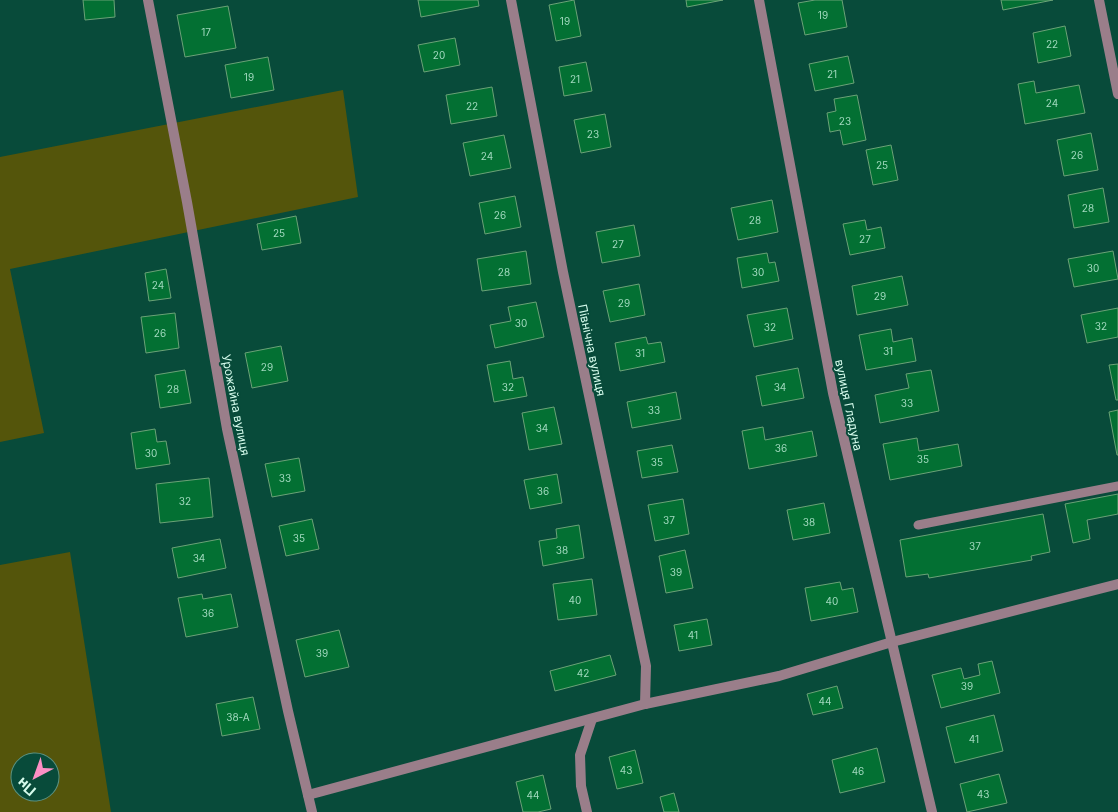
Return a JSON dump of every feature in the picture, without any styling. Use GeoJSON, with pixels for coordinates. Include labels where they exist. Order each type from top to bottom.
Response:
{"type":"FeatureCollection","features":[{"type":"Feature","properties":{"kind":"street","name":"Урожайна вулиця"},"geometry":{"type":"LineString","coordinates":[[148,0],[187,202],[227,429],[288,711],[312,812]]}},
{"type":"Feature","properties":{"kind":"street","name":"Північна вулиця"},"geometry":{"type":"LineString","coordinates":[[511,0],[563,272],[646,666],[645,704]]}},
{"type":"Feature","properties":{"kind":"street","name":"вулиця Гладуна"},"geometry":{"type":"LineString","coordinates":[[759,0],[833,393],[932,812]]}},
{"type":"Feature","properties":{"kind":"street"},"geometry":{"type":"LineString","coordinates":[[1099,0],[1118,94]]}},
{"type":"Feature","properties":{"kind":"street"},"geometry":{"type":"LineString","coordinates":[[308,795],[592,720],[645,704],[779,676],[892,642],[1118,584]]}},
{"type":"Feature","properties":{"kind":"street"},"geometry":{"type":"LineString","coordinates":[[587,812],[581,786],[580,755],[592,720]]}},
{"type":"Feature","properties":{"kind":"lane"},"geometry":{"type":"LineString","coordinates":[[918,525],[1118,486]]}},
{"type":"Feature","properties":{"kind":"shaded area"},"geometry":{"type":"Polygon","coordinates":[[[343,90],[358,197],[10,269],[44,433],[0,442],[0,157],[343,90]]]}},
{"type":"Feature","properties":{"kind":"shaded area"},"geometry":{"type":"Polygon","coordinates":[[[70,552],[111,812],[0,812],[0,565],[70,552]]]}},
{"type":"Feature","properties":{"kind":"building"},"geometry":{"type":"Polygon","coordinates":[[[83,0],[114,0],[115,17],[85,20],[83,0]]]}},
{"type":"Feature","properties":{"kind":"building"},"geometry":{"type":"Polygon","coordinates":[[[418,0],[478,0],[479,6],[421,17],[418,0]]]}},
{"type":"Feature","properties":{"kind":"building"},"geometry":{"type":"Polygon","coordinates":[[[574,0],[581,36],[556,41],[549,5],[574,0]]]}},
{"type":"Feature","properties":{"kind":"building"},"geometry":{"type":"Polygon","coordinates":[[[686,0],[723,0],[687,7],[686,0]]]}},
{"type":"Feature","properties":{"kind":"building"},"geometry":{"type":"Polygon","coordinates":[[[815,0],[842,0],[847,27],[805,35],[798,3],[815,0]]]}},
{"type":"Feature","properties":{"kind":"building"},"geometry":{"type":"Polygon","coordinates":[[[1001,0],[1053,0],[1003,10],[1001,0]]]}},
{"type":"Feature","properties":{"kind":"building"},"geometry":{"type":"Polygon","coordinates":[[[228,6],[236,48],[185,57],[177,15],[228,6]]]}},
{"type":"Feature","properties":{"kind":"building"},"geometry":{"type":"Polygon","coordinates":[[[1065,26],[1071,56],[1038,63],[1033,33],[1065,26]]]}},
{"type":"Feature","properties":{"kind":"building"},"geometry":{"type":"Polygon","coordinates":[[[455,38],[460,65],[424,72],[418,45],[455,38]]]}},
{"type":"Feature","properties":{"kind":"building"},"geometry":{"type":"Polygon","coordinates":[[[848,56],[854,83],[815,91],[809,64],[848,56]]]}},
{"type":"Feature","properties":{"kind":"building"},"geometry":{"type":"Polygon","coordinates":[[[268,57],[274,90],[231,98],[225,65],[268,57]]]}},
{"type":"Feature","properties":{"kind":"building"},"geometry":{"type":"Polygon","coordinates":[[[586,62],[592,91],[564,96],[559,67],[586,62]]]}},
{"type":"Feature","properties":{"kind":"building"},"geometry":{"type":"Polygon","coordinates":[[[1034,81],[1036,93],[1079,85],[1085,113],[1025,124],[1018,84],[1034,81]]]}},
{"type":"Feature","properties":{"kind":"building"},"geometry":{"type":"Polygon","coordinates":[[[492,87],[497,116],[451,124],[446,95],[492,87]]]}},
{"type":"Feature","properties":{"kind":"building"},"geometry":{"type":"Polygon","coordinates":[[[857,95],[866,140],[843,145],[840,130],[830,132],[827,113],[836,111],[834,99],[857,95]]]}},
{"type":"Feature","properties":{"kind":"building"},"geometry":{"type":"Polygon","coordinates":[[[605,114],[611,147],[581,153],[574,120],[605,114]]]}},
{"type":"Feature","properties":{"kind":"building"},"geometry":{"type":"Polygon","coordinates":[[[1091,133],[1098,170],[1064,176],[1057,140],[1091,133]]]}},
{"type":"Feature","properties":{"kind":"building"},"geometry":{"type":"Polygon","coordinates":[[[504,135],[511,168],[470,176],[463,143],[504,135]]]}},
{"type":"Feature","properties":{"kind":"building"},"geometry":{"type":"Polygon","coordinates":[[[891,145],[898,180],[873,185],[866,150],[891,145]]]}},
{"type":"Feature","properties":{"kind":"building"},"geometry":{"type":"Polygon","coordinates":[[[1103,188],[1109,222],[1074,228],[1068,195],[1103,188]]]}},
{"type":"Feature","properties":{"kind":"building"},"geometry":{"type":"Polygon","coordinates":[[[515,196],[521,227],[485,234],[479,203],[515,196]]]}},
{"type":"Feature","properties":{"kind":"building"},"geometry":{"type":"Polygon","coordinates":[[[772,200],[778,232],[738,240],[731,208],[772,200]]]}},
{"type":"Feature","properties":{"kind":"building"},"geometry":{"type":"Polygon","coordinates":[[[296,216],[301,243],[262,250],[257,224],[296,216]]]}},
{"type":"Feature","properties":{"kind":"building"},"geometry":{"type":"Polygon","coordinates":[[[865,220],[867,230],[881,227],[885,248],[850,255],[843,224],[865,220]]]}},
{"type":"Feature","properties":{"kind":"building"},"geometry":{"type":"Polygon","coordinates":[[[634,225],[640,256],[602,263],[596,232],[634,225]]]}},
{"type":"Feature","properties":{"kind":"building"},"geometry":{"type":"Polygon","coordinates":[[[526,251],[531,284],[482,291],[477,259],[526,251]]]}},
{"type":"Feature","properties":{"kind":"building"},"geometry":{"type":"Polygon","coordinates":[[[1113,251],[1118,279],[1074,287],[1068,259],[1113,251]]]}},
{"type":"Feature","properties":{"kind":"building"},"geometry":{"type":"Polygon","coordinates":[[[767,253],[769,263],[775,262],[779,281],[742,288],[737,258],[767,253]]]}},
{"type":"Feature","properties":{"kind":"building"},"geometry":{"type":"Polygon","coordinates":[[[166,269],[171,298],[149,301],[145,273],[166,269]]]}},
{"type":"Feature","properties":{"kind":"building"},"geometry":{"type":"Polygon","coordinates":[[[902,276],[908,305],[857,315],[852,286],[902,276]]]}},
{"type":"Feature","properties":{"kind":"building"},"geometry":{"type":"Polygon","coordinates":[[[639,284],[645,315],[610,322],[603,291],[639,284]]]}},
{"type":"Feature","properties":{"kind":"building"},"geometry":{"type":"Polygon","coordinates":[[[536,302],[544,337],[495,348],[490,325],[511,321],[508,307],[536,302]]]}},
{"type":"Feature","properties":{"kind":"building"},"geometry":{"type":"Polygon","coordinates":[[[787,308],[793,339],[754,347],[747,315],[787,308]]]}},
{"type":"Feature","properties":{"kind":"building"},"geometry":{"type":"Polygon","coordinates":[[[1118,308],[1118,337],[1087,343],[1081,315],[1118,308]]]}},
{"type":"Feature","properties":{"kind":"building"},"geometry":{"type":"Polygon","coordinates":[[[175,313],[179,348],[146,353],[141,317],[175,313]]]}},
{"type":"Feature","properties":{"kind":"building"},"geometry":{"type":"Polygon","coordinates":[[[891,329],[893,342],[912,338],[916,361],[866,370],[859,335],[891,329]]]}},
{"type":"Feature","properties":{"kind":"building"},"geometry":{"type":"Polygon","coordinates":[[[646,337],[648,344],[661,342],[665,362],[620,371],[615,343],[646,337]]]}},
{"type":"Feature","properties":{"kind":"building"},"geometry":{"type":"Polygon","coordinates":[[[281,346],[288,381],[252,388],[245,353],[281,346]]]}},
{"type":"Feature","properties":{"kind":"building"},"geometry":{"type":"Polygon","coordinates":[[[510,361],[513,379],[523,377],[527,396],[494,402],[487,365],[510,361]]]}},
{"type":"Feature","properties":{"kind":"building"},"geometry":{"type":"Polygon","coordinates":[[[1118,364],[1118,400],[1116,400],[1109,365],[1118,364]]]}},
{"type":"Feature","properties":{"kind":"building"},"geometry":{"type":"Polygon","coordinates":[[[798,368],[804,398],[762,406],[756,376],[798,368]]]}},
{"type":"Feature","properties":{"kind":"building"},"geometry":{"type":"Polygon","coordinates":[[[185,370],[191,403],[160,408],[155,375],[185,370]]]}},
{"type":"Feature","properties":{"kind":"building"},"geometry":{"type":"Polygon","coordinates":[[[931,370],[939,411],[880,423],[875,395],[909,388],[906,374],[931,370]]]}},
{"type":"Feature","properties":{"kind":"building"},"geometry":{"type":"Polygon","coordinates":[[[676,392],[681,419],[632,428],[627,402],[676,392]]]}},
{"type":"Feature","properties":{"kind":"building"},"geometry":{"type":"Polygon","coordinates":[[[554,407],[562,444],[529,450],[522,413],[554,407]]]}},
{"type":"Feature","properties":{"kind":"building"},"geometry":{"type":"Polygon","coordinates":[[[1118,410],[1118,455],[1117,455],[1109,412],[1118,410]]]}},
{"type":"Feature","properties":{"kind":"building"},"geometry":{"type":"Polygon","coordinates":[[[763,427],[765,440],[812,431],[817,456],[749,469],[742,431],[763,427]]]}},
{"type":"Feature","properties":{"kind":"building"},"geometry":{"type":"Polygon","coordinates":[[[155,429],[157,442],[166,441],[170,464],[136,469],[131,433],[155,429]]]}},
{"type":"Feature","properties":{"kind":"building"},"geometry":{"type":"Polygon","coordinates":[[[917,438],[919,451],[958,444],[962,466],[890,480],[883,444],[917,438]]]}},
{"type":"Feature","properties":{"kind":"building"},"geometry":{"type":"Polygon","coordinates":[[[672,445],[678,472],[642,478],[637,451],[672,445]]]}},
{"type":"Feature","properties":{"kind":"building"},"geometry":{"type":"Polygon","coordinates":[[[299,458],[305,491],[272,497],[265,464],[299,458]]]}},
{"type":"Feature","properties":{"kind":"building"},"geometry":{"type":"Polygon","coordinates":[[[557,474],[562,503],[530,509],[524,480],[557,474]]]}},
{"type":"Feature","properties":{"kind":"building"},"geometry":{"type":"Polygon","coordinates":[[[209,478],[213,517],[160,523],[156,484],[209,478]]]}},
{"type":"Feature","properties":{"kind":"building"},"geometry":{"type":"Polygon","coordinates":[[[1118,494],[1118,514],[1087,520],[1090,539],[1073,543],[1065,504],[1118,494]]]}},
{"type":"Feature","properties":{"kind":"building"},"geometry":{"type":"Polygon","coordinates":[[[683,499],[689,534],[655,541],[648,505],[683,499]]]}},
{"type":"Feature","properties":{"kind":"building"},"geometry":{"type":"Polygon","coordinates":[[[824,503],[830,533],[793,540],[787,510],[824,503]]]}},
{"type":"Feature","properties":{"kind":"building"},"geometry":{"type":"Polygon","coordinates":[[[1043,514],[1050,552],[1031,556],[1032,560],[929,578],[928,574],[906,577],[900,540],[1043,514]]]}},
{"type":"Feature","properties":{"kind":"building"},"geometry":{"type":"Polygon","coordinates":[[[312,519],[319,549],[286,556],[279,526],[312,519]]]}},
{"type":"Feature","properties":{"kind":"building"},"geometry":{"type":"Polygon","coordinates":[[[579,525],[584,558],[543,566],[539,541],[557,538],[556,529],[579,525]]]}},
{"type":"Feature","properties":{"kind":"building"},"geometry":{"type":"Polygon","coordinates":[[[220,539],[226,568],[178,578],[172,548],[220,539]]]}},
{"type":"Feature","properties":{"kind":"building"},"geometry":{"type":"Polygon","coordinates":[[[685,550],[693,588],[666,593],[659,556],[685,550]]]}},
{"type":"Feature","properties":{"kind":"building"},"geometry":{"type":"Polygon","coordinates":[[[592,579],[597,615],[558,620],[553,584],[592,579]]]}},
{"type":"Feature","properties":{"kind":"building"},"geometry":{"type":"Polygon","coordinates":[[[840,582],[842,590],[853,588],[858,612],[811,621],[805,588],[840,582]]]}},
{"type":"Feature","properties":{"kind":"building"},"geometry":{"type":"Polygon","coordinates":[[[202,594],[203,599],[231,594],[238,627],[186,637],[178,598],[202,594]]]}},
{"type":"Feature","properties":{"kind":"building"},"geometry":{"type":"Polygon","coordinates":[[[707,619],[712,645],[679,651],[674,625],[707,619]]]}},
{"type":"Feature","properties":{"kind":"building"},"geometry":{"type":"Polygon","coordinates":[[[339,630],[349,667],[305,677],[296,640],[339,630]]]}},
{"type":"Feature","properties":{"kind":"building"},"geometry":{"type":"Polygon","coordinates":[[[610,655],[616,675],[555,691],[550,671],[610,655]]]}},
{"type":"Feature","properties":{"kind":"building"},"geometry":{"type":"Polygon","coordinates":[[[992,661],[1000,693],[941,708],[932,675],[961,668],[964,679],[980,675],[978,664],[992,661]]]}},
{"type":"Feature","properties":{"kind":"building"},"geometry":{"type":"Polygon","coordinates":[[[837,686],[843,708],[813,715],[807,694],[837,686]]]}},
{"type":"Feature","properties":{"kind":"building"},"geometry":{"type":"Polygon","coordinates":[[[253,697],[260,729],[222,736],[216,704],[253,697]]]}},
{"type":"Feature","properties":{"kind":"building"},"geometry":{"type":"Polygon","coordinates":[[[994,715],[1003,751],[955,763],[946,727],[994,715]]]}},
{"type":"Feature","properties":{"kind":"building"},"geometry":{"type":"Polygon","coordinates":[[[877,748],[885,782],[840,793],[832,760],[877,748]]]}},
{"type":"Feature","properties":{"kind":"building"},"geometry":{"type":"Polygon","coordinates":[[[635,750],[643,783],[617,789],[609,757],[635,750]]]}},
{"type":"Feature","properties":{"kind":"building"},"geometry":{"type":"Polygon","coordinates":[[[999,774],[1007,803],[967,812],[960,784],[999,774]]]}},
{"type":"Feature","properties":{"kind":"building"},"geometry":{"type":"Polygon","coordinates":[[[543,775],[551,809],[538,812],[523,812],[516,782],[543,775]]]}},
{"type":"Feature","properties":{"kind":"building"},"geometry":{"type":"Polygon","coordinates":[[[674,793],[679,812],[664,812],[660,797],[674,793]]]}}]}
